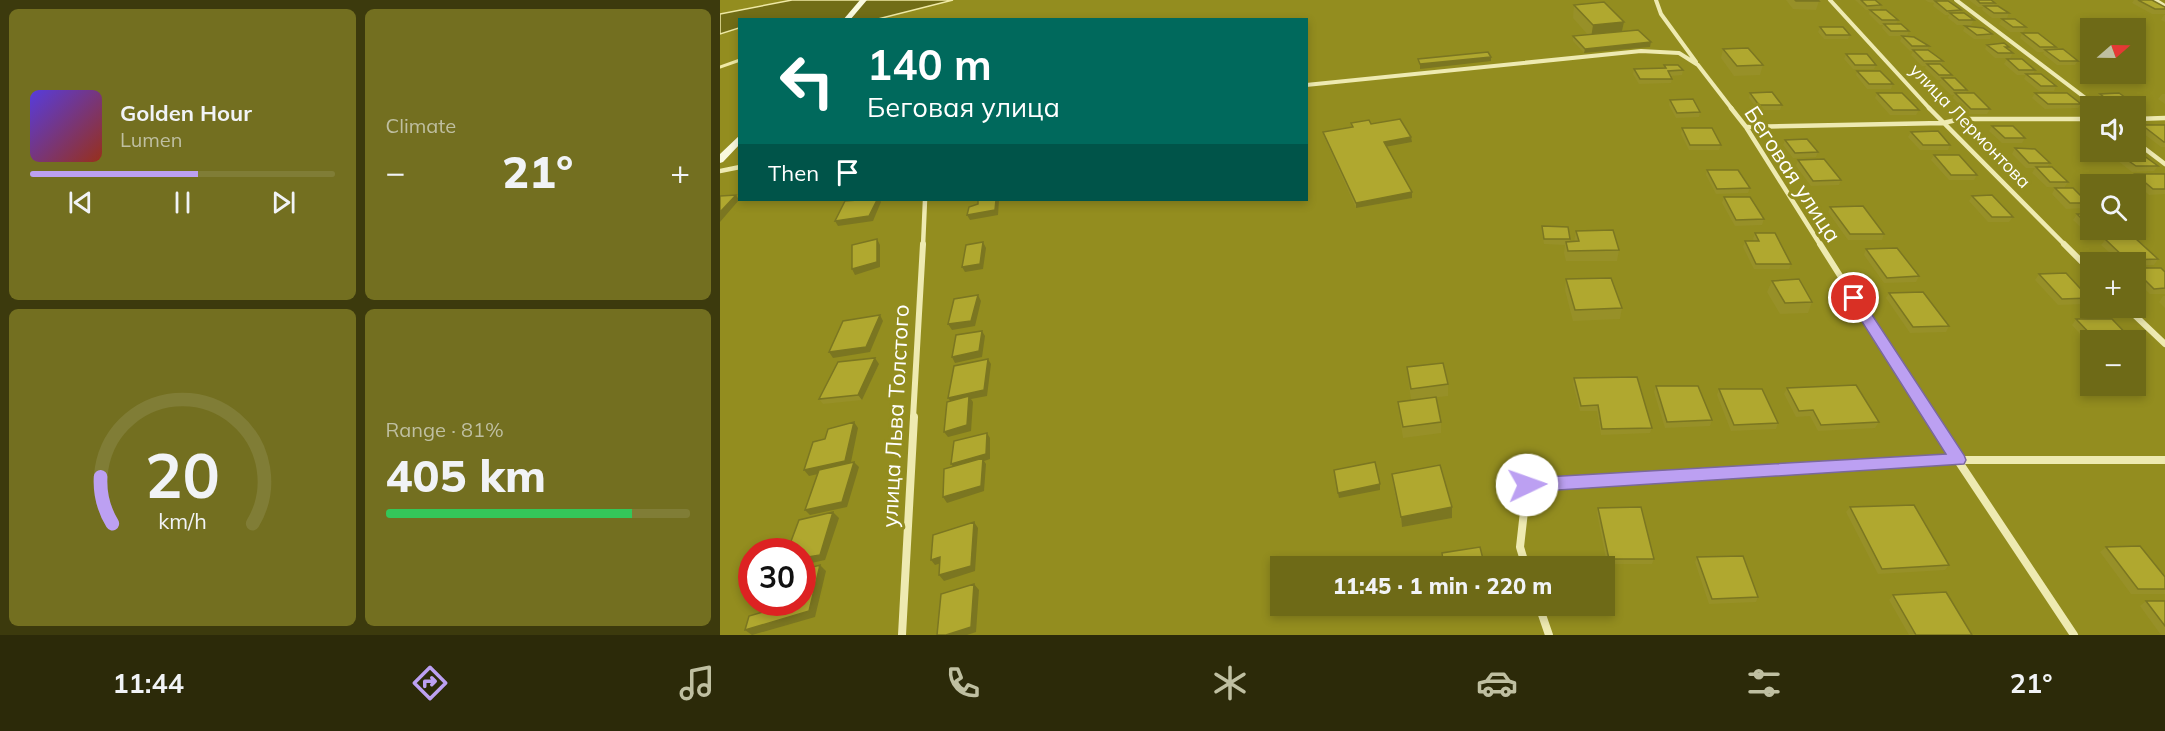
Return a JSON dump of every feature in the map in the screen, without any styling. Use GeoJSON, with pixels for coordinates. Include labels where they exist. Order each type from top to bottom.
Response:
{"type":"FeatureCollection","features":[{"type":"Feature","properties":{"kind":"main road"},"geometry":{"type":"LineString","coordinates":[[848,18],[864,0]]}},
{"type":"Feature","properties":{"kind":"main road"},"geometry":{"type":"LineString","coordinates":[[720,160],[738,140]]}},
{"type":"Feature","properties":{"kind":"street"},"geometry":{"type":"LineString","coordinates":[[1656,0],[1661,14],[1698,65]]}},
{"type":"Feature","properties":{"kind":"street","name":"улица Лермонтова"},"geometry":{"type":"LineString","coordinates":[[1830,0],[1943,123],[2080,260]]}},
{"type":"Feature","properties":{"kind":"street"},"geometry":{"type":"LineString","coordinates":[[1956,0],[2083,96]]}},
{"type":"Feature","properties":{"kind":"street"},"geometry":{"type":"LineString","coordinates":[[2155,0],[2165,6]]}},
{"type":"Feature","properties":{"kind":"street","name":"Беговая улица"},"geometry":{"type":"LineString","coordinates":[[1308,85],[1641,51],[1679,54],[1698,65],[1746,127],[1958,460],[2074,635]]}},
{"type":"Feature","properties":{"kind":"street"},"geometry":{"type":"LineString","coordinates":[[2146,119],[2165,118]]}},
{"type":"Feature","properties":{"kind":"street"},"geometry":{"type":"LineString","coordinates":[[1746,127],[1943,123],[1961,119],[2080,119]]}},
{"type":"Feature","properties":{"kind":"street"},"geometry":{"type":"LineString","coordinates":[[2146,150],[2165,164]]}},
{"type":"Feature","properties":{"kind":"street"},"geometry":{"type":"LineString","coordinates":[[720,171],[738,167]]}},
{"type":"Feature","properties":{"kind":"street","name":"улица Льва Толстого"},"geometry":{"type":"LineString","coordinates":[[902,635],[925,201]]}},
{"type":"Feature","properties":{"kind":"street"},"geometry":{"type":"LineString","coordinates":[[2138,318],[2165,344]]}},
{"type":"Feature","properties":{"kind":"street"},"geometry":{"type":"LineString","coordinates":[[1523,556],[1520,547],[1527,485],[1958,460],[2165,460]]}},
{"type":"Feature","properties":{"kind":"street"},"geometry":{"type":"LineString","coordinates":[[1542,616],[1549,635]]}},
{"type":"Feature","properties":{"kind":"shaded area"},"geometry":{"type":"Polygon","coordinates":[[[792,0],[953,0],[882,18],[738,18],[738,28],[720,34],[720,14],[792,0]]]}},
{"type":"Feature","properties":{"kind":"building"},"geometry":{"type":"Polygon","coordinates":[[[1818,0],[1819,1],[1796,1],[1818,0]]]}},
{"type":"Feature","properties":{"kind":"building"},"geometry":{"type":"Polygon","coordinates":[[[1861,0],[1875,0],[1881,5],[1867,6],[1861,0]]]}},
{"type":"Feature","properties":{"kind":"building"},"geometry":{"type":"Polygon","coordinates":[[[1977,0],[1991,0],[1995,3],[1980,3],[1977,0]]]}},
{"type":"Feature","properties":{"kind":"building"},"geometry":{"type":"Polygon","coordinates":[[[2138,0],[2152,0],[2165,9],[2155,9],[2138,0]]]}},
{"type":"Feature","properties":{"kind":"building"},"geometry":{"type":"Polygon","coordinates":[[[1935,1],[1948,1],[1961,10],[1947,11],[1935,1]]]}},
{"type":"Feature","properties":{"kind":"building"},"geometry":{"type":"Polygon","coordinates":[[[1604,2],[1624,22],[1593,25],[1574,5],[1604,2]]]}},
{"type":"Feature","properties":{"kind":"building"},"geometry":{"type":"Polygon","coordinates":[[[1984,6],[1998,6],[2009,13],[1994,13],[1984,6]]]}},
{"type":"Feature","properties":{"kind":"building"},"geometry":{"type":"Polygon","coordinates":[[[1870,10],[1886,10],[1898,20],[1882,20],[1870,10]]]}},
{"type":"Feature","properties":{"kind":"building"},"geometry":{"type":"Polygon","coordinates":[[[1950,13],[1964,13],[1974,20],[1959,20],[1950,13]]]}},
{"type":"Feature","properties":{"kind":"building"},"geometry":{"type":"Polygon","coordinates":[[[2002,19],[2015,19],[2026,27],[2013,27],[2002,19]]]}},
{"type":"Feature","properties":{"kind":"building"},"geometry":{"type":"Polygon","coordinates":[[[1884,24],[1901,24],[1909,31],[1891,31],[1884,24]]]}},
{"type":"Feature","properties":{"kind":"building"},"geometry":{"type":"Polygon","coordinates":[[[1965,26],[1983,28],[1992,34],[1977,35],[1965,26]]]}},
{"type":"Feature","properties":{"kind":"building"},"geometry":{"type":"Polygon","coordinates":[[[1820,27],[1843,27],[1850,35],[1826,35],[1820,27]]]}},
{"type":"Feature","properties":{"kind":"building"},"geometry":{"type":"Polygon","coordinates":[[[1638,30],[1651,42],[1585,49],[1573,36],[1638,30]]]}},
{"type":"Feature","properties":{"kind":"building"},"geometry":{"type":"Polygon","coordinates":[[[2022,33],[2038,33],[2056,47],[2040,47],[2022,33]]]}},
{"type":"Feature","properties":{"kind":"building"},"geometry":{"type":"Polygon","coordinates":[[[1902,36],[1914,37],[1929,46],[1912,46],[1902,36]]]}},
{"type":"Feature","properties":{"kind":"building"},"geometry":{"type":"Polygon","coordinates":[[[2004,43],[2009,47],[2005,47],[2013,53],[1998,53],[1987,45],[2004,43]]]}},
{"type":"Feature","properties":{"kind":"building"},"geometry":{"type":"Polygon","coordinates":[[[1748,48],[1763,65],[1737,66],[1723,49],[1748,48]]]}},
{"type":"Feature","properties":{"kind":"building"},"geometry":{"type":"Polygon","coordinates":[[[2063,49],[2078,61],[2060,61],[2045,50],[2063,49]]]}},
{"type":"Feature","properties":{"kind":"building"},"geometry":{"type":"Polygon","coordinates":[[[1913,50],[1928,50],[1943,61],[1924,61],[1913,50]]]}},
{"type":"Feature","properties":{"kind":"building"},"geometry":{"type":"Polygon","coordinates":[[[1488,52],[1491,57],[1420,64],[1418,59],[1488,52]]]}},
{"type":"Feature","properties":{"kind":"building"},"geometry":{"type":"Polygon","coordinates":[[[1846,54],[1867,54],[1876,65],[1855,65],[1846,54]]]}},
{"type":"Feature","properties":{"kind":"building"},"geometry":{"type":"Polygon","coordinates":[[[2007,59],[2022,59],[2035,70],[2019,70],[2007,59]]]}},
{"type":"Feature","properties":{"kind":"building"},"geometry":{"type":"Polygon","coordinates":[[[1927,64],[1940,64],[1952,75],[1939,75],[1927,64]]]}},
{"type":"Feature","properties":{"kind":"building"},"geometry":{"type":"Polygon","coordinates":[[[1664,65],[1678,65],[1683,70],[1668,71],[1672,79],[1640,79],[1634,69],[1666,68],[1664,65]]]}},
{"type":"Feature","properties":{"kind":"building"},"geometry":{"type":"Polygon","coordinates":[[[1857,71],[1880,71],[1893,84],[1869,84],[1857,71]]]}},
{"type":"Feature","properties":{"kind":"building"},"geometry":{"type":"Polygon","coordinates":[[[2026,74],[2041,74],[2056,86],[2041,86],[2026,74]]]}},
{"type":"Feature","properties":{"kind":"building"},"geometry":{"type":"Polygon","coordinates":[[[1942,78],[1955,78],[1967,90],[1954,90],[1942,78]]]}},
{"type":"Feature","properties":{"kind":"building"},"geometry":{"type":"Polygon","coordinates":[[[1772,92],[1782,105],[1759,105],[1750,93],[1772,92]]]}},
{"type":"Feature","properties":{"kind":"building"},"geometry":{"type":"Polygon","coordinates":[[[1877,93],[1902,93],[1919,110],[1893,110],[1877,93]]]}},
{"type":"Feature","properties":{"kind":"building"},"geometry":{"type":"Polygon","coordinates":[[[1955,93],[1974,93],[1990,109],[1971,109],[1955,93]]]}},
{"type":"Feature","properties":{"kind":"building"},"geometry":{"type":"Polygon","coordinates":[[[2035,93],[2067,93],[2080,103],[2080,104],[2048,104],[2035,93]]]}},
{"type":"Feature","properties":{"kind":"building"},"geometry":{"type":"Polygon","coordinates":[[[2119,93],[2123,96],[2103,96],[2100,94],[2119,93]]]}},
{"type":"Feature","properties":{"kind":"building"},"geometry":{"type":"Polygon","coordinates":[[[1693,99],[1700,112],[1677,113],[1670,100],[1693,99]]]}},
{"type":"Feature","properties":{"kind":"building"},"geometry":{"type":"Polygon","coordinates":[[[1400,119],[1411,137],[1384,142],[1412,192],[1356,203],[1323,132],[1353,127],[1351,123],[1369,120],[1371,124],[1400,119]]]}},
{"type":"Feature","properties":{"kind":"building"},"geometry":{"type":"Polygon","coordinates":[[[2146,125],[2165,125],[2164,142],[2146,128],[2146,125]]]}},
{"type":"Feature","properties":{"kind":"building"},"geometry":{"type":"Polygon","coordinates":[[[1992,126],[2013,126],[2025,138],[2005,138],[1992,126]]]}},
{"type":"Feature","properties":{"kind":"building"},"geometry":{"type":"Polygon","coordinates":[[[1682,128],[1712,128],[1721,145],[1690,145],[1682,128]]]}},
{"type":"Feature","properties":{"kind":"building"},"geometry":{"type":"Polygon","coordinates":[[[1938,131],[1950,145],[1923,145],[1911,132],[1938,131]]]}},
{"type":"Feature","properties":{"kind":"building"},"geometry":{"type":"Polygon","coordinates":[[[1807,139],[1818,152],[1795,153],[1785,140],[1807,139]]]}},
{"type":"Feature","properties":{"kind":"building"},"geometry":{"type":"Polygon","coordinates":[[[2015,148],[2035,149],[2050,163],[2029,163],[2015,148]]]}},
{"type":"Feature","properties":{"kind":"building"},"geometry":{"type":"Polygon","coordinates":[[[1934,155],[1959,155],[1977,175],[1951,175],[1934,155]]]}},
{"type":"Feature","properties":{"kind":"building"},"geometry":{"type":"Polygon","coordinates":[[[2146,157],[2158,166],[2136,166],[2130,162],[2146,162],[2146,157]]]}},
{"type":"Feature","properties":{"kind":"building"},"geometry":{"type":"Polygon","coordinates":[[[1824,159],[1841,180],[1813,181],[1798,160],[1824,159]]]}},
{"type":"Feature","properties":{"kind":"building"},"geometry":{"type":"Polygon","coordinates":[[[2036,167],[2052,167],[2068,182],[2050,182],[2036,167]]]}},
{"type":"Feature","properties":{"kind":"building"},"geometry":{"type":"Polygon","coordinates":[[[1707,170],[1738,170],[1750,188],[1717,189],[1707,170]]]}},
{"type":"Feature","properties":{"kind":"building"},"geometry":{"type":"Polygon","coordinates":[[[2146,174],[2165,174],[2165,189],[2153,189],[2146,183],[2146,174]]]}},
{"type":"Feature","properties":{"kind":"building"},"geometry":{"type":"Polygon","coordinates":[[[2055,188],[2073,188],[2080,195],[2080,203],[2070,203],[2055,188]]]}},
{"type":"Feature","properties":{"kind":"building"},"geometry":{"type":"Polygon","coordinates":[[[736,195],[720,212],[720,196],[736,195]]]}},
{"type":"Feature","properties":{"kind":"building"},"geometry":{"type":"Polygon","coordinates":[[[1992,195],[2013,217],[1992,217],[1972,196],[1992,195]]]}},
{"type":"Feature","properties":{"kind":"building"},"geometry":{"type":"Polygon","coordinates":[[[1724,197],[1750,197],[1764,219],[1736,220],[1724,197]]]}},
{"type":"Feature","properties":{"kind":"building"},"geometry":{"type":"Polygon","coordinates":[[[845,201],[876,201],[869,216],[835,221],[845,201]]]}},
{"type":"Feature","properties":{"kind":"building"},"geometry":{"type":"Polygon","coordinates":[[[978,201],[996,201],[995,210],[967,215],[969,207],[978,204],[978,201]]]}},
{"type":"Feature","properties":{"kind":"building"},"geometry":{"type":"Polygon","coordinates":[[[1863,206],[1884,234],[1850,234],[1830,207],[1863,206]]]}},
{"type":"Feature","properties":{"kind":"building"},"geometry":{"type":"Polygon","coordinates":[[[1542,226],[1568,227],[1570,239],[1544,239],[1542,226]]]}},
{"type":"Feature","properties":{"kind":"building"},"geometry":{"type":"Polygon","coordinates":[[[1613,230],[1619,250],[1568,251],[1566,242],[1579,241],[1576,231],[1613,230]]]}},
{"type":"Feature","properties":{"kind":"building"},"geometry":{"type":"Polygon","coordinates":[[[1755,233],[1775,233],[1791,264],[1756,264],[1745,241],[1759,241],[1755,233]]]}},
{"type":"Feature","properties":{"kind":"building"},"geometry":{"type":"Polygon","coordinates":[[[877,239],[877,262],[852,269],[852,245],[877,239]]]}},
{"type":"Feature","properties":{"kind":"building"},"geometry":{"type":"Polygon","coordinates":[[[2106,240],[2137,240],[2158,259],[2146,259],[2146,252],[2119,252],[2106,240]]]}},
{"type":"Feature","properties":{"kind":"building"},"geometry":{"type":"Polygon","coordinates":[[[983,242],[980,264],[962,267],[966,245],[983,242]]]}},
{"type":"Feature","properties":{"kind":"building"},"geometry":{"type":"Polygon","coordinates":[[[1897,248],[1919,276],[1887,278],[1866,249],[1897,248]]]}},
{"type":"Feature","properties":{"kind":"building"},"geometry":{"type":"Polygon","coordinates":[[[2146,268],[2161,268],[2165,272],[2165,288],[2154,289],[2146,281],[2146,268]]]}},
{"type":"Feature","properties":{"kind":"building"},"geometry":{"type":"Polygon","coordinates":[[[2066,273],[2080,288],[2080,298],[2062,299],[2039,274],[2066,273]]]}},
{"type":"Feature","properties":{"kind":"building"},"geometry":{"type":"Polygon","coordinates":[[[1611,278],[1622,308],[1575,310],[1566,279],[1611,278]]]}},
{"type":"Feature","properties":{"kind":"building"},"geometry":{"type":"Polygon","coordinates":[[[1799,279],[1812,302],[1785,303],[1772,281],[1799,279]]]}},
{"type":"Feature","properties":{"kind":"building"},"geometry":{"type":"Polygon","coordinates":[[[1923,292],[1949,326],[1913,327],[1889,293],[1923,292]]]}},
{"type":"Feature","properties":{"kind":"building"},"geometry":{"type":"Polygon","coordinates":[[[978,295],[971,321],[948,324],[954,299],[978,295]]]}},
{"type":"Feature","properties":{"kind":"building"},"geometry":{"type":"Polygon","coordinates":[[[880,315],[866,347],[829,352],[843,321],[880,315]]]}},
{"type":"Feature","properties":{"kind":"building"},"geometry":{"type":"Polygon","coordinates":[[[2076,319],[2112,319],[2122,330],[2086,330],[2076,319]]]}},
{"type":"Feature","properties":{"kind":"building"},"geometry":{"type":"Polygon","coordinates":[[[982,331],[979,351],[952,357],[956,335],[982,331]]]}},
{"type":"Feature","properties":{"kind":"building"},"geometry":{"type":"Polygon","coordinates":[[[875,358],[858,395],[819,399],[838,362],[875,358]]]}},
{"type":"Feature","properties":{"kind":"building"},"geometry":{"type":"Polygon","coordinates":[[[988,359],[984,390],[948,398],[954,366],[988,359]]]}},
{"type":"Feature","properties":{"kind":"building"},"geometry":{"type":"Polygon","coordinates":[[[1443,363],[1448,384],[1411,389],[1407,367],[1443,363]]]}},
{"type":"Feature","properties":{"kind":"building"},"geometry":{"type":"Polygon","coordinates":[[[1637,377],[1652,428],[1602,429],[1598,405],[1581,406],[1574,378],[1637,377]]]}},
{"type":"Feature","properties":{"kind":"building"},"geometry":{"type":"Polygon","coordinates":[[[1856,385],[1879,422],[1821,425],[1813,410],[1799,411],[1787,388],[1856,385]]]}},
{"type":"Feature","properties":{"kind":"building"},"geometry":{"type":"Polygon","coordinates":[[[1656,386],[1698,386],[1712,420],[1667,422],[1656,386]]]}},
{"type":"Feature","properties":{"kind":"building"},"geometry":{"type":"Polygon","coordinates":[[[1719,389],[1762,389],[1778,423],[1734,425],[1719,389]]]}},
{"type":"Feature","properties":{"kind":"building"},"geometry":{"type":"Polygon","coordinates":[[[969,396],[967,425],[944,432],[947,402],[969,396]]]}},
{"type":"Feature","properties":{"kind":"building"},"geometry":{"type":"Polygon","coordinates":[[[1436,397],[1441,422],[1403,427],[1398,402],[1436,397]]]}},
{"type":"Feature","properties":{"kind":"building"},"geometry":{"type":"Polygon","coordinates":[[[854,422],[845,461],[804,470],[813,442],[825,439],[828,429],[854,422]]]}},
{"type":"Feature","properties":{"kind":"building"},"geometry":{"type":"Polygon","coordinates":[[[987,433],[986,454],[951,464],[954,441],[987,433]]]}},
{"type":"Feature","properties":{"kind":"building"},"geometry":{"type":"Polygon","coordinates":[[[983,458],[981,486],[943,497],[944,469],[983,458]]]}},
{"type":"Feature","properties":{"kind":"building"},"geometry":{"type":"Polygon","coordinates":[[[854,462],[842,502],[805,510],[819,470],[854,462]]]}},
{"type":"Feature","properties":{"kind":"building"},"geometry":{"type":"Polygon","coordinates":[[[1375,462],[1380,484],[1338,493],[1334,470],[1375,462]]]}},
{"type":"Feature","properties":{"kind":"building"},"geometry":{"type":"Polygon","coordinates":[[[1440,465],[1452,507],[1401,517],[1392,474],[1440,465]]]}},
{"type":"Feature","properties":{"kind":"building"},"geometry":{"type":"Polygon","coordinates":[[[1914,505],[1949,565],[1882,569],[1850,507],[1914,505]]]}},
{"type":"Feature","properties":{"kind":"building"},"geometry":{"type":"Polygon","coordinates":[[[1641,507],[1654,559],[1615,559],[1615,556],[1608,556],[1598,508],[1641,507]]]}},
{"type":"Feature","properties":{"kind":"building"},"geometry":{"type":"Polygon","coordinates":[[[833,512],[820,555],[816,556],[816,538],[792,538],[799,520],[833,512]]]}},
{"type":"Feature","properties":{"kind":"building"},"geometry":{"type":"Polygon","coordinates":[[[974,522],[971,566],[939,575],[940,557],[931,560],[933,535],[974,522]]]}},
{"type":"Feature","properties":{"kind":"building"},"geometry":{"type":"Polygon","coordinates":[[[2140,546],[2165,577],[2165,589],[2138,589],[2106,547],[2140,546]]]}},
{"type":"Feature","properties":{"kind":"building"},"geometry":{"type":"Polygon","coordinates":[[[1480,547],[1482,556],[1442,556],[1442,553],[1480,547]]]}},
{"type":"Feature","properties":{"kind":"building"},"geometry":{"type":"Polygon","coordinates":[[[1743,556],[1758,597],[1712,599],[1697,557],[1743,556]]]}},
{"type":"Feature","properties":{"kind":"building"},"geometry":{"type":"Polygon","coordinates":[[[820,565],[816,582],[816,566],[820,565]]]}},
{"type":"Feature","properties":{"kind":"building"},"geometry":{"type":"Polygon","coordinates":[[[974,584],[971,627],[946,635],[937,635],[941,594],[974,584]]]}},
{"type":"Feature","properties":{"kind":"building"},"geometry":{"type":"Polygon","coordinates":[[[1946,592],[1972,635],[1916,635],[1893,595],[1946,592]]]}},
{"type":"Feature","properties":{"kind":"building"},"geometry":{"type":"Polygon","coordinates":[[[2146,601],[2165,601],[2165,626],[2146,601]]]}},
{"type":"Feature","properties":{"kind":"building"},"geometry":{"type":"Polygon","coordinates":[[[749,616],[792,616],[745,630],[749,616]]]}},
{"type":"Feature","properties":{"kind":"waterway"},"geometry":{"type":"LineString","coordinates":[[720,67],[738,61]]}},
{"type":"Feature","properties":{"kind":"route"},"geometry":{"type":"LineString","coordinates":[[1527,485],[1958,460],[1854,298]]}}]}
